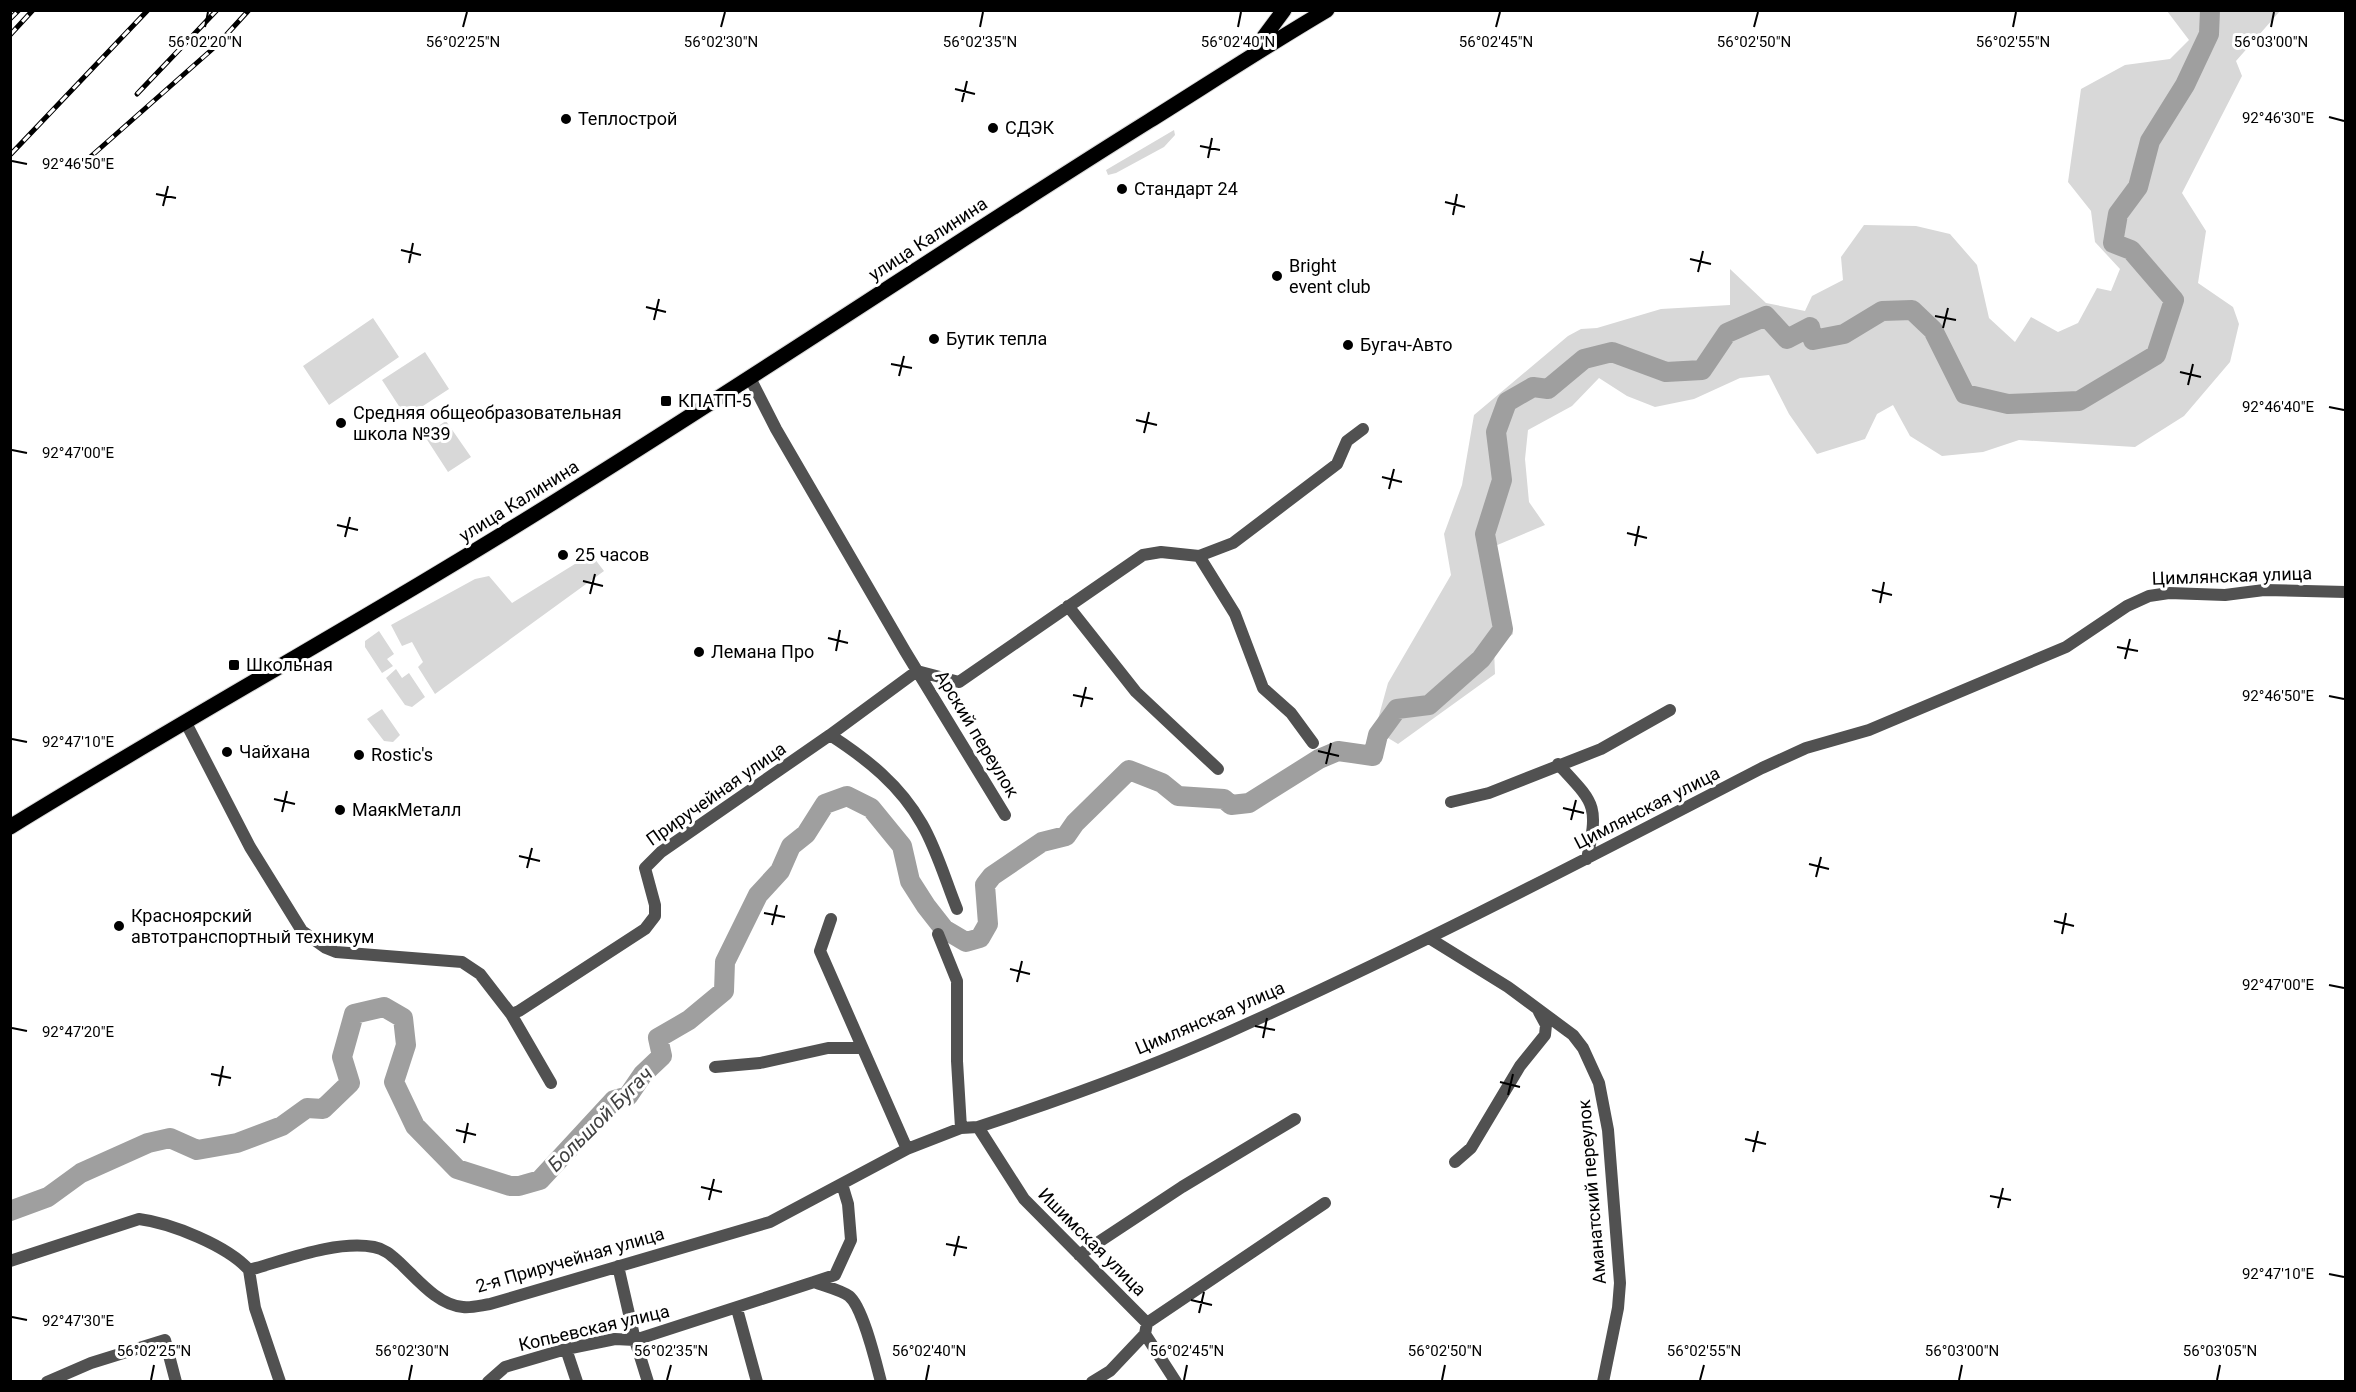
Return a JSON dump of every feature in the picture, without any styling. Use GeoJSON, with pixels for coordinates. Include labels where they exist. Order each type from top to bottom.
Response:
{"type":"FeatureCollection","features":[{"type":"Feature","properties":{"kind":"main road"},"geometry":{"type":"LineString","coordinates":[[1250,56],[1284,10]]}},
{"type":"Feature","properties":{"kind":"main road","name":"улица Калинина"},"geometry":{"type":"LineString","coordinates":[[1250,56],[1305,10]]}},
{"type":"Feature","properties":{"kind":"main road","name":"улица Калинина"},"geometry":{"type":"LineString","coordinates":[[10,827],[185,721],[386,606],[750,378],[1250,56],[1327,10]]}},
{"type":"Feature","properties":{"kind":"street","name":"Арский переулок"},"geometry":{"type":"LineString","coordinates":[[750,378],[776,429],[1005,815]]}},
{"type":"Feature","properties":{"kind":"street"},"geometry":{"type":"LineString","coordinates":[[918,671],[959,682],[1143,555],[1161,552],[1198,556],[1233,543],[1337,464],[1347,441],[1363,429]]}},
{"type":"Feature","properties":{"kind":"street"},"geometry":{"type":"LineString","coordinates":[[1198,556],[1235,614],[1263,688],[1292,713],[1313,743]]}},
{"type":"Feature","properties":{"kind":"street","name":"Цимлянская улица"},"geometry":{"type":"LineString","coordinates":[[978,1127],[1076,1094],[1227,1033],[1429,938],[1762,768],[1806,748],[1869,730],[2066,646],[2127,606],[2149,596],[2169,593],[2225,595],[2264,590],[2346,591]]}},
{"type":"Feature","properties":{"kind":"street"},"geometry":{"type":"LineString","coordinates":[[1068,606],[1136,692],[1218,769]]}},
{"type":"Feature","properties":{"kind":"street","name":"Приручейная улица"},"geometry":{"type":"LineString","coordinates":[[511,1014],[645,929],[656,916],[645,868],[662,852],[918,671]]}},
{"type":"Feature","properties":{"kind":"street"},"geometry":{"type":"LineString","coordinates":[[1451,802],[1488,793],[1600,749],[1670,710]]}},
{"type":"Feature","properties":{"kind":"street"},"geometry":{"type":"LineString","coordinates":[[185,721],[250,847],[302,931],[309,938],[336,952],[462,962],[480,974],[511,1014],[551,1083]]}},
{"type":"Feature","properties":{"kind":"street"},"geometry":{"type":"LineString","coordinates":[[830,735],[867,759],[895,786],[922,824],[957,909]]}},
{"type":"Feature","properties":{"kind":"street"},"geometry":{"type":"LineString","coordinates":[[1558,764],[1591,802],[1594,815],[1593,830],[1587,859]]}},
{"type":"Feature","properties":{"kind":"street"},"geometry":{"type":"LineString","coordinates":[[831,919],[820,951],[907,1149]]}},
{"type":"Feature","properties":{"kind":"street"},"geometry":{"type":"LineString","coordinates":[[938,934],[957,981],[957,1061],[961,1128]]}},
{"type":"Feature","properties":{"kind":"street","name":"Аманатский переулок"},"geometry":{"type":"LineString","coordinates":[[1429,938],[1508,987],[1573,1035],[1583,1048],[1599,1083],[1608,1130],[1620,1283],[1618,1308],[1602,1382]]}},
{"type":"Feature","properties":{"kind":"street"},"geometry":{"type":"LineString","coordinates":[[1455,1162],[1471,1148],[1520,1066],[1545,1035],[1546,1025],[1537,1008]]}},
{"type":"Feature","properties":{"kind":"street"},"geometry":{"type":"LineString","coordinates":[[715,1067],[760,1064],[828,1048],[862,1048]]}},
{"type":"Feature","properties":{"kind":"street"},"geometry":{"type":"LineString","coordinates":[[1079,1255],[1182,1187],[1295,1119]]}},
{"type":"Feature","properties":{"kind":"street","name":"2-я Приручейная улица"},"geometry":{"type":"LineString","coordinates":[[249,1270],[333,1248],[353,1245],[375,1247],[387,1251],[447,1304],[464,1307],[490,1304],[770,1222],[907,1149],[961,1128],[978,1127]]}},
{"type":"Feature","properties":{"kind":"street","name":"Ишимская улица"},"geometry":{"type":"LineString","coordinates":[[978,1127],[1024,1199],[1146,1328],[1176,1382]]}},
{"type":"Feature","properties":{"kind":"street","name":"Копьевская улица"},"geometry":{"type":"LineString","coordinates":[[488,1382],[505,1367],[566,1349],[615,1339],[634,1340],[737,1309],[834,1275],[851,1240],[848,1204],[842,1184]]}},
{"type":"Feature","properties":{"kind":"street"},"geometry":{"type":"LineString","coordinates":[[1092,1382],[1110,1371],[1146,1328],[1325,1203]]}},
{"type":"Feature","properties":{"kind":"street"},"geometry":{"type":"LineString","coordinates":[[10,1261],[139,1219],[158,1221],[175,1227],[239,1258],[249,1270],[255,1308],[280,1382]]}},
{"type":"Feature","properties":{"kind":"street"},"geometry":{"type":"LineString","coordinates":[[618,1266],[634,1340],[648,1382]]}},
{"type":"Feature","properties":{"kind":"street"},"geometry":{"type":"LineString","coordinates":[[814,1282],[849,1296],[856,1305],[881,1382]]}},
{"type":"Feature","properties":{"kind":"street"},"geometry":{"type":"LineString","coordinates":[[737,1309],[757,1382]]}},
{"type":"Feature","properties":{"kind":"street"},"geometry":{"type":"LineString","coordinates":[[47,1382],[91,1363],[165,1340],[176,1382]]}},
{"type":"Feature","properties":{"kind":"street"},"geometry":{"type":"LineString","coordinates":[[566,1349],[577,1382]]}},
{"type":"Feature","properties":{"kind":"shaded area"},"geometry":{"type":"Polygon","coordinates":[[[2167,11],[2280,11],[2236,61],[2242,76],[2182,193],[2206,231],[2198,283],[2233,307],[2239,324],[2230,362],[2184,416],[2135,447],[2019,440],[1983,452],[1942,456],[1910,436],[1893,405],[1877,414],[1865,439],[1817,454],[1789,414],[1769,375],[1740,378],[1694,399],[1655,407],[1627,396],[1599,378],[1572,406],[1528,430],[1525,459],[1529,502],[1545,525],[1495,546],[1513,634],[1494,648],[1495,674],[1398,744],[1375,730],[1388,683],[1451,575],[1444,534],[1462,485],[1474,415],[1568,336],[1581,329],[1597,328],[1661,309],[1730,305],[1730,269],[1766,303],[1805,311],[1812,296],[1843,280],[1841,257],[1864,225],[1916,226],[1950,234],[1977,265],[1989,318],[2015,342],[2031,317],[2058,332],[2078,323],[2097,288],[2111,291],[2120,269],[2095,242],[2091,211],[2068,182],[2081,89],[2125,65],[2170,59],[2189,40],[2167,11]]]}},
{"type":"Feature","properties":{"kind":"shaded area"},"geometry":{"type":"Polygon","coordinates":[[[1174,130],[1175,135],[1164,147],[1108,175],[1106,170],[1174,130]]]}},
{"type":"Feature","properties":{"kind":"shaded area"},"geometry":{"type":"Polygon","coordinates":[[[373,318],[399,357],[329,405],[303,366],[373,318]]]}},
{"type":"Feature","properties":{"kind":"shaded area"},"geometry":{"type":"Polygon","coordinates":[[[425,352],[449,389],[406,417],[382,380],[425,352]]]}},
{"type":"Feature","properties":{"kind":"shaded area"},"geometry":{"type":"Polygon","coordinates":[[[446,421],[471,457],[448,472],[424,435],[446,421]]]}},
{"type":"Feature","properties":{"kind":"shaded area"},"geometry":{"type":"Polygon","coordinates":[[[591,554],[604,571],[435,694],[418,667],[423,662],[412,642],[402,646],[391,625],[475,579],[489,576],[512,603],[591,554]]]}},
{"type":"Feature","properties":{"kind":"shaded area"},"geometry":{"type":"Polygon","coordinates":[[[379,631],[394,654],[387,659],[393,666],[382,673],[365,647],[365,641],[379,631]]]}},
{"type":"Feature","properties":{"kind":"shaded area"},"geometry":{"type":"Polygon","coordinates":[[[396,669],[402,678],[409,673],[425,697],[412,707],[405,705],[386,678],[396,669]]]}},
{"type":"Feature","properties":{"kind":"shaded area"},"geometry":{"type":"Polygon","coordinates":[[[382,709],[400,735],[393,742],[384,741],[367,719],[382,709]]]}},
{"type":"Feature","properties":{"kind":"waterway","name":"Большой Бугач"},"geometry":{"type":"LineString","coordinates":[[10,1211],[48,1197],[81,1173],[148,1143],[170,1138],[197,1150],[237,1143],[282,1126],[307,1108],[323,1109],[350,1083],[342,1057],[354,1014],[384,1007],[403,1018],[406,1045],[394,1082],[415,1126],[457,1169],[510,1186],[540,1180],[614,1100],[628,1096],[643,1074],[662,1056],[658,1038],[689,1020],[724,991],[725,962],[758,895],[780,871],[791,846],[806,834],[825,804],[847,796],[871,808],[902,846],[910,881],[926,906],[944,929],[966,942],[980,938],[988,924],[985,885],[992,876],[1042,842],[1066,836],[1075,823],[1129,770],[1162,783],[1178,796],[1224,799],[1231,805],[1249,803],[1319,759],[1338,751],[1373,756],[1378,735],[1397,709],[1429,705],[1481,659],[1503,629],[1485,534],[1502,480],[1496,432],[1507,402],[1533,387],[1548,389],[1584,359],[1612,352],[1666,372],[1702,370],[1727,333],[1766,316],[1787,339],[1810,327],[1813,340],[1844,334],[1882,311],[1912,310],[1933,330],[1965,394],[2008,404],[2079,401],[2156,355],[2174,300],[2131,250],[2113,243],[2118,214],[2138,187],[2150,141],[2185,85],[2209,34],[2210,10]]}},
{"type":"Feature","properties":{"kind":"railway"},"geometry":{"type":"LineString","coordinates":[[10,19],[19,10]]}},
{"type":"Feature","properties":{"kind":"railway"},"geometry":{"type":"LineString","coordinates":[[10,35],[33,10]]}},
{"type":"Feature","properties":{"kind":"railway"},"geometry":{"type":"LineString","coordinates":[[11,154],[148,10]]}},
{"type":"Feature","properties":{"kind":"railway"},"geometry":{"type":"LineString","coordinates":[[137,94],[217,10]]}},
{"type":"Feature","properties":{"kind":"railway"},"geometry":{"type":"LineString","coordinates":[[80,166],[217,45],[249,10]]}},
{"type":"Feature","properties":{"kind":"place","name":"Теплострой"},"geometry":{"type":"Point","coordinates":[566,119]}},
{"type":"Feature","properties":{"kind":"place","name":"СДЭК"},"geometry":{"type":"Point","coordinates":[993,128]}},
{"type":"Feature","properties":{"kind":"place","name":"Стандарт 24"},"geometry":{"type":"Point","coordinates":[1122,189]}},
{"type":"Feature","properties":{"kind":"place","name":"Bright event club"},"geometry":{"type":"Point","coordinates":[1277,276]}},
{"type":"Feature","properties":{"kind":"place","name":"Бутик тепла"},"geometry":{"type":"Point","coordinates":[934,339]}},
{"type":"Feature","properties":{"kind":"place","name":"Бугач-Авто"},"geometry":{"type":"Point","coordinates":[1348,345]}},
{"type":"Feature","properties":{"kind":"place","name":"КПАТП-5"},"geometry":{"type":"Point","coordinates":[666,401]}},
{"type":"Feature","properties":{"kind":"place","name":"Средняя общеобразовательная школа №39"},"geometry":{"type":"Point","coordinates":[341,423]}},
{"type":"Feature","properties":{"kind":"place","name":"25 часов"},"geometry":{"type":"Point","coordinates":[563,555]}},
{"type":"Feature","properties":{"kind":"place","name":"Лемана Про"},"geometry":{"type":"Point","coordinates":[699,652]}},
{"type":"Feature","properties":{"kind":"place","name":"Школьная"},"geometry":{"type":"Point","coordinates":[234,665]}},
{"type":"Feature","properties":{"kind":"place","name":"Чайхана"},"geometry":{"type":"Point","coordinates":[227,752]}},
{"type":"Feature","properties":{"kind":"place","name":"Rostic's"},"geometry":{"type":"Point","coordinates":[359,755]}},
{"type":"Feature","properties":{"kind":"place","name":"МаякМеталл"},"geometry":{"type":"Point","coordinates":[340,810]}},
{"type":"Feature","properties":{"kind":"place","name":"Красноярский автотранспортный техникум"},"geometry":{"type":"Point","coordinates":[119,926]}}]}
